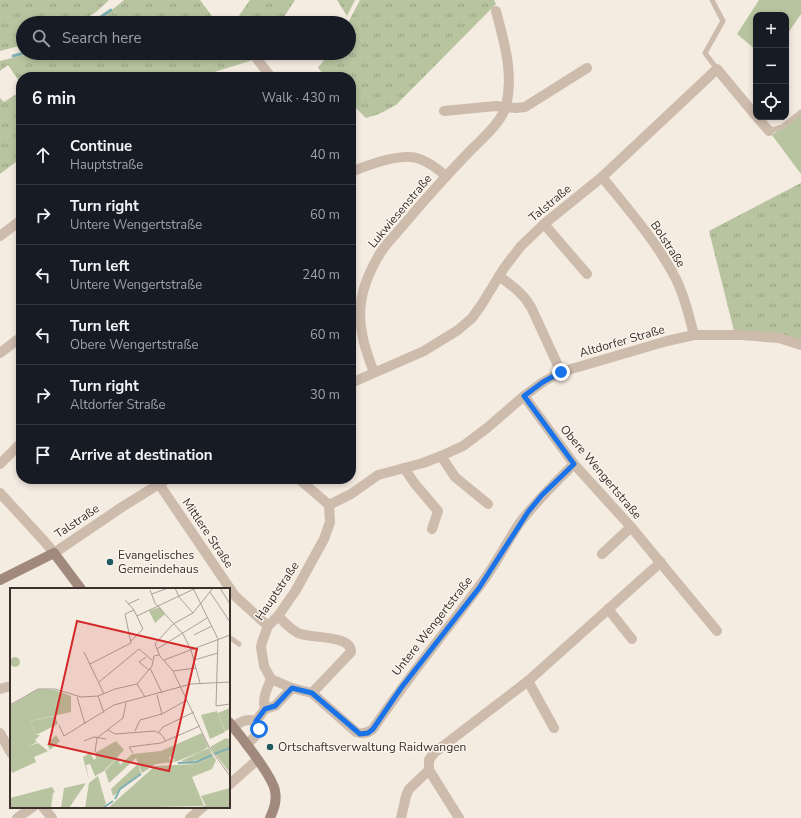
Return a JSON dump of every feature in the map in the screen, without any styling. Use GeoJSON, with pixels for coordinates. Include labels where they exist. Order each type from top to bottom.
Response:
{"type":"FeatureCollection","features":[{"type":"Feature","properties":{"kind":"street"},"geometry":{"type":"LineString","coordinates":[[496,11],[510,70],[506,108]]}},
{"type":"Feature","properties":{"kind":"street"},"geometry":{"type":"LineString","coordinates":[[258,60],[267,72]]}},
{"type":"Feature","properties":{"kind":"street"},"geometry":{"type":"LineString","coordinates":[[444,111],[496,106],[506,108],[525,107],[587,68]]}},
{"type":"Feature","properties":{"kind":"street"},"geometry":{"type":"LineString","coordinates":[[717,69],[753,111]]}},
{"type":"Feature","properties":{"kind":"street","name":"Talstraße"},"geometry":{"type":"LineString","coordinates":[[356,381],[424,351],[458,330],[472,318],[499,276],[521,246],[544,224],[602,176],[717,69]]}},
{"type":"Feature","properties":{"kind":"street","name":"Lukwiesenstraße"},"geometry":{"type":"LineString","coordinates":[[374,372],[363,343],[360,324],[360,307],[363,291],[369,274],[382,251],[446,176],[490,130],[506,108]]}},
{"type":"Feature","properties":{"kind":"street"},"geometry":{"type":"LineString","coordinates":[[760,120],[769,131]]}},
{"type":"Feature","properties":{"kind":"street"},"geometry":{"type":"LineString","coordinates":[[356,170],[395,158],[419,158],[435,167],[446,176]]}},
{"type":"Feature","properties":{"kind":"street","name":"Bolstraße"},"geometry":{"type":"LineString","coordinates":[[602,176],[658,249],[676,279],[684,298],[694,335]]}},
{"type":"Feature","properties":{"kind":"street"},"geometry":{"type":"LineString","coordinates":[[0,236],[16,224]]}},
{"type":"Feature","properties":{"kind":"street"},"geometry":{"type":"LineString","coordinates":[[544,224],[588,274]]}},
{"type":"Feature","properties":{"kind":"street"},"geometry":{"type":"LineString","coordinates":[[499,276],[518,291],[528,302],[539,322],[561,372]]}},
{"type":"Feature","properties":{"kind":"street","name":"Altdorfer Straße"},"geometry":{"type":"LineString","coordinates":[[329,505],[351,494],[378,475],[442,456],[463,446],[487,428],[524,396],[543,382],[561,372],[667,341],[694,335],[742,335],[779,338],[801,345]]}},
{"type":"Feature","properties":{"kind":"street"},"geometry":{"type":"LineString","coordinates":[[0,353],[16,341]]}},
{"type":"Feature","properties":{"kind":"street","name":"Obere Wengertstraße"},"geometry":{"type":"LineString","coordinates":[[524,396],[574,464],[661,562],[717,631]]}},
{"type":"Feature","properties":{"kind":"street"},"geometry":{"type":"LineString","coordinates":[[0,464],[16,448]]}},
{"type":"Feature","properties":{"kind":"street"},"geometry":{"type":"LineString","coordinates":[[442,456],[455,477],[488,504]]}},
{"type":"Feature","properties":{"kind":"street","name":"Untere Wengertstraße"},"geometry":{"type":"LineString","coordinates":[[271,679],[292,688],[312,693],[356,732],[363,734],[368,733],[373,729],[401,688],[479,588],[528,512],[542,495],[574,464]]}},
{"type":"Feature","properties":{"kind":"street"},"geometry":{"type":"LineString","coordinates":[[404,468],[415,484],[438,511],[432,530]]}},
{"type":"Feature","properties":{"kind":"street","name":"Talstraße"},"geometry":{"type":"LineString","coordinates":[[0,580],[54,553],[122,506],[160,484]]}},
{"type":"Feature","properties":{"kind":"street","name":"Mittlere Straße"},"geometry":{"type":"LineString","coordinates":[[164,484],[226,588]]}},
{"type":"Feature","properties":{"kind":"street"},"geometry":{"type":"LineString","coordinates":[[305,484],[329,505]]}},
{"type":"Feature","properties":{"kind":"street"},"geometry":{"type":"LineString","coordinates":[[0,494],[45,542],[80,588]]}},
{"type":"Feature","properties":{"kind":"street","name":"Hauptstraße"},"geometry":{"type":"LineString","coordinates":[[271,679],[264,666],[261,647],[268,626],[278,616],[296,590],[324,539],[330,522],[329,505]]}},
{"type":"Feature","properties":{"kind":"street"},"geometry":{"type":"LineString","coordinates":[[602,554],[631,527]]}},
{"type":"Feature","properties":{"kind":"street"},"geometry":{"type":"LineString","coordinates":[[459,818],[429,770],[429,760],[434,753],[528,681],[661,562]]}},
{"type":"Feature","properties":{"kind":"street","name":"Mittlere Straße"},"geometry":{"type":"LineString","coordinates":[[232,598],[268,626]]}},
{"type":"Feature","properties":{"kind":"street"},"geometry":{"type":"LineString","coordinates":[[608,609],[632,639]]}},
{"type":"Feature","properties":{"kind":"street"},"geometry":{"type":"LineString","coordinates":[[278,616],[297,633],[336,639],[351,648],[351,652],[312,693]]}},
{"type":"Feature","properties":{"kind":"street"},"geometry":{"type":"LineString","coordinates":[[265,709],[264,701],[271,679]]}},
{"type":"Feature","properties":{"kind":"street"},"geometry":{"type":"LineString","coordinates":[[528,681],[554,728]]}},
{"type":"Feature","properties":{"kind":"street"},"geometry":{"type":"LineString","coordinates":[[0,689],[10,686]]}},
{"type":"Feature","properties":{"kind":"street"},"geometry":{"type":"LineString","coordinates":[[256,721],[265,709],[275,706],[292,688]]}},
{"type":"Feature","properties":{"kind":"street"},"geometry":{"type":"LineString","coordinates":[[256,721],[244,720],[231,725],[270,778],[275,790],[274,807],[270,818]]}},
{"type":"Feature","properties":{"kind":"street"},"geometry":{"type":"LineString","coordinates":[[247,745],[258,733],[259,727],[256,721]]}},
{"type":"Feature","properties":{"kind":"street"},"geometry":{"type":"LineString","coordinates":[[1,739],[10,752]]}},
{"type":"Feature","properties":{"kind":"street"},"geometry":{"type":"LineString","coordinates":[[230,783],[257,760]]}},
{"type":"Feature","properties":{"kind":"street"},"geometry":{"type":"LineString","coordinates":[[401,818],[409,789],[429,770]]}},
{"type":"Feature","properties":{"kind":"street"},"geometry":{"type":"LineString","coordinates":[[17,818],[32,808]]}},
{"type":"Feature","properties":{"kind":"street"},"geometry":{"type":"LineString","coordinates":[[44,808],[52,818]]}},
{"type":"Feature","properties":{"kind":"street"},"geometry":{"type":"LineString","coordinates":[[190,818],[202,808]]}},
{"type":"Feature","properties":{"kind":"lane"},"geometry":{"type":"LineString","coordinates":[[712,0],[723,21],[705,53],[717,69]]}},
{"type":"Feature","properties":{"kind":"lane"},"geometry":{"type":"LineString","coordinates":[[769,131],[782,127],[801,112]]}},
{"type":"Feature","properties":{"kind":"lane"},"geometry":{"type":"LineString","coordinates":[[230,638],[239,644]]}},
{"type":"Feature","properties":{"kind":"green space"},"geometry":{"type":"Polygon","coordinates":[[[0,0],[109,0],[89,16],[16,16],[16,47],[0,51],[0,0]]]}},
{"type":"Feature","properties":{"kind":"green space"},"geometry":{"type":"Polygon","coordinates":[[[124,0],[200,0],[212,16],[105,16],[124,0]]]}},
{"type":"Feature","properties":{"kind":"green space"},"geometry":{"type":"Polygon","coordinates":[[[250,0],[295,0],[285,16],[239,16],[250,0]]]}},
{"type":"Feature","properties":{"kind":"green space"},"geometry":{"type":"Polygon","coordinates":[[[337,0],[355,0],[347,16],[337,0]]]}},
{"type":"Feature","properties":{"kind":"green space"},"geometry":{"type":"Polygon","coordinates":[[[360,0],[494,0],[496,4],[396,105],[379,114],[366,118],[356,108],[356,72],[322,72],[318,68],[324,60],[356,60],[356,16],[352,16],[360,0]]]}},
{"type":"Feature","properties":{"kind":"green space"},"geometry":{"type":"Polygon","coordinates":[[[759,0],[801,0],[801,14],[789,32],[789,12],[753,12],[753,47],[737,34],[759,0]]]}},
{"type":"Feature","properties":{"kind":"green space"},"geometry":{"type":"Polygon","coordinates":[[[16,57],[16,60],[253,60],[214,72],[16,72],[16,77],[8,65],[0,71],[0,61],[16,57]]]}},
{"type":"Feature","properties":{"kind":"green space"},"geometry":{"type":"Polygon","coordinates":[[[16,94],[16,162],[0,174],[0,98],[4,102],[16,94]]]}},
{"type":"Feature","properties":{"kind":"green space"},"geometry":{"type":"Polygon","coordinates":[[[801,112],[801,174],[772,135],[801,112]]]}},
{"type":"Feature","properties":{"kind":"green space"},"geometry":{"type":"Polygon","coordinates":[[[801,183],[801,341],[734,331],[709,231],[801,183]]]}},
{"type":"Feature","properties":{"kind":"waterway"},"geometry":{"type":"LineString","coordinates":[[102,16],[111,10]]}},
{"type":"Feature","properties":{"kind":"place","name":"Evangelisches Gemeindehaus"},"geometry":{"type":"Point","coordinates":[110,562]}},
{"type":"Feature","properties":{"kind":"place","name":"Ortschaftsverwaltung Raidwangen"},"geometry":{"type":"Point","coordinates":[270,747]}},
{"type":"Feature","properties":{"kind":"route"},"geometry":{"type":"LineString","coordinates":[[259,729],[256,721],[265,709],[275,706],[292,688],[312,693],[356,732],[363,734],[368,733],[373,729],[401,688],[460,610],[479,588],[528,512],[542,495],[574,464],[524,396],[543,382],[561,372]]}}]}
